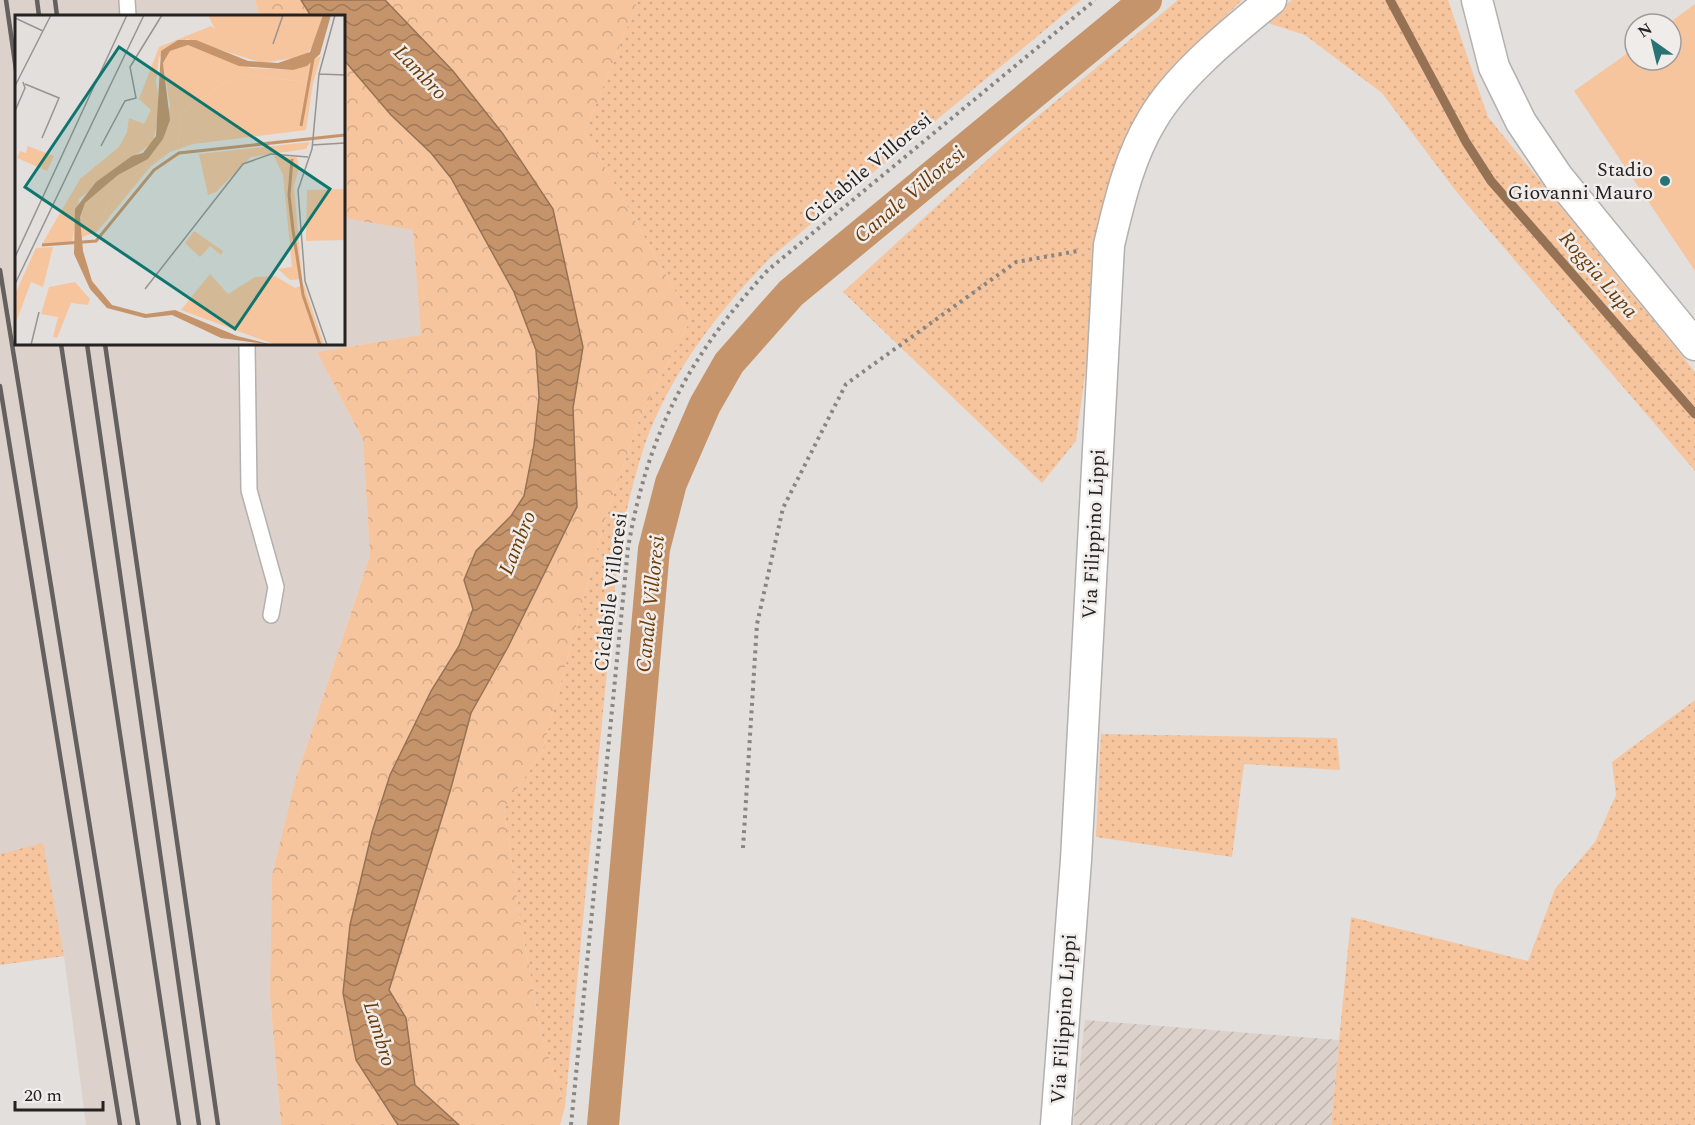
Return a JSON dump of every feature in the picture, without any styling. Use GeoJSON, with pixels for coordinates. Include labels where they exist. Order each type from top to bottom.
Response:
{"type":"FeatureCollection","features":[{"type":"Feature","properties":{"kind":"street","name":"Via Filippino Lippi"},"geometry":{"type":"LineString","coordinates":[[1056,1125],[1076,860],[1109,245],[1124,183],[1152,120],[1179,84],[1271,0]]}},
{"type":"Feature","properties":{"kind":"street"},"geometry":{"type":"LineString","coordinates":[[1477,0],[1494,67],[1521,122],[1558,177],[1695,345]]}},
{"type":"Feature","properties":{"kind":"lane"},"geometry":{"type":"LineString","coordinates":[[127,0],[128,15]]}},
{"type":"Feature","properties":{"kind":"lane"},"geometry":{"type":"LineString","coordinates":[[247,345],[249,490],[276,587],[271,615]]}},
{"type":"Feature","properties":{"kind":"path","name":"Ciclabile Villoresi"},"geometry":{"type":"LineString","coordinates":[[572,1125],[628,548],[642,482],[669,408],[707,342],[768,270],[1095,0]]}},
{"type":"Feature","properties":{"kind":"path"},"geometry":{"type":"LineString","coordinates":[[743,848],[757,624],[783,508],[846,384],[1016,262],[1109,245]]}},
{"type":"Feature","properties":{"kind":"shaded area"},"geometry":{"type":"Polygon","coordinates":[[[0,0],[255,0],[259,15],[15,15],[15,345],[345,345],[345,218],[413,230],[422,335],[317,352],[363,440],[370,556],[296,778],[270,996],[281,1125],[86,1125],[64,956],[0,965],[0,0]]]}},
{"type":"Feature","properties":{"kind":"shaded area"},"geometry":{"type":"Polygon","coordinates":[[[1085,1020],[1339,1040],[1331,1125],[1073,1125],[1085,1020]]]}},
{"type":"Feature","properties":{"kind":"green space"},"geometry":{"type":"Polygon","coordinates":[[[255,0],[301,0],[310,15],[259,15],[255,0]]]}},
{"type":"Feature","properties":{"kind":"green space"},"geometry":{"type":"Polygon","coordinates":[[[385,0],[638,0],[585,132],[691,319],[639,419],[605,520],[542,752],[504,808],[520,919],[542,1037],[565,1107],[560,1125],[459,1125],[415,1085],[406,1019],[389,990],[451,788],[471,713],[508,647],[577,507],[573,408],[583,347],[553,209],[503,134],[453,71],[385,0]]]}},
{"type":"Feature","properties":{"kind":"green space"},"geometry":{"type":"Polygon","coordinates":[[[638,0],[1081,0],[770,258],[714,322],[668,392],[645,444],[637,469],[619,546],[565,1107],[542,1037],[520,919],[504,808],[542,752],[605,520],[639,419],[691,319],[585,132],[638,0]]]}},
{"type":"Feature","properties":{"kind":"green space"},"geometry":{"type":"Polygon","coordinates":[[[1178,0],[1242,0],[1172,68],[1138,117],[1097,286],[1076,441],[1042,483],[843,292],[1009,140],[1178,0]]]}},
{"type":"Feature","properties":{"kind":"green space"},"geometry":{"type":"Polygon","coordinates":[[[1292,0],[1448,0],[1488,117],[1695,372],[1695,471],[1459,195],[1382,93],[1305,35],[1265,22],[1292,0]]]}},
{"type":"Feature","properties":{"kind":"green space","name":"Stadio Giovanni Mauro"},"geometry":{"type":"Polygon","coordinates":[[[1695,4],[1695,271],[1574,91],[1623,56],[1623,72],[1683,72],[1683,13],[1695,4]]]}},
{"type":"Feature","properties":{"kind":"green space"},"geometry":{"type":"Polygon","coordinates":[[[345,61],[391,115],[431,153],[451,178],[514,292],[536,350],[539,397],[534,445],[524,496],[511,516],[476,551],[473,609],[459,646],[431,691],[372,832],[350,925],[343,993],[398,1125],[281,1125],[270,996],[272,876],[296,778],[370,556],[363,440],[317,352],[421,335],[413,230],[345,218],[345,61]]]}},
{"type":"Feature","properties":{"kind":"green space"},"geometry":{"type":"Polygon","coordinates":[[[1695,700],[1695,1125],[1331,1125],[1351,917],[1528,961],[1555,889],[1595,842],[1616,795],[1612,762],[1695,700]]]}},
{"type":"Feature","properties":{"kind":"green space"},"geometry":{"type":"Polygon","coordinates":[[[1101,734],[1337,738],[1340,770],[1244,764],[1232,857],[1096,837],[1101,734]]]}},
{"type":"Feature","properties":{"kind":"green space"},"geometry":{"type":"Polygon","coordinates":[[[43,843],[64,956],[0,965],[0,854],[43,843]]]}},
{"type":"Feature","properties":{"kind":"water","name":"Lambro"},"geometry":{"type":"Polygon","coordinates":[[[301,0],[385,0],[453,71],[503,134],[553,209],[583,347],[573,408],[577,507],[508,647],[471,713],[451,788],[389,990],[406,1018],[415,1085],[459,1125],[398,1125],[356,1060],[343,993],[350,925],[372,832],[390,775],[431,691],[459,646],[473,609],[464,580],[476,551],[511,516],[524,496],[534,445],[539,397],[536,350],[514,292],[451,178],[431,153],[391,115],[345,61],[345,15],[310,15],[301,0]]]}},
{"type":"Feature","properties":{"kind":"waterway","name":"Canale Villoresi"},"geometry":{"type":"LineString","coordinates":[[603,1125],[654,549],[671,483],[705,405],[729,363],[791,293],[1146,0]]}},
{"type":"Feature","properties":{"kind":"waterway","name":"Roggia Lupa"},"geometry":{"type":"LineString","coordinates":[[1390,0],[1466,142],[1491,181],[1695,414]]}},
{"type":"Feature","properties":{"kind":"railway"},"geometry":{"type":"LineString","coordinates":[[6,0],[15,63]]}},
{"type":"Feature","properties":{"kind":"railway"},"geometry":{"type":"LineString","coordinates":[[37,0],[39,15]]}},
{"type":"Feature","properties":{"kind":"railway"},"geometry":{"type":"LineString","coordinates":[[55,0],[57,15]]}},
{"type":"Feature","properties":{"kind":"railway"},"geometry":{"type":"LineString","coordinates":[[0,270],[138,1125]]}},
{"type":"Feature","properties":{"kind":"railway"},"geometry":{"type":"LineString","coordinates":[[61,345],[179,1125]]}},
{"type":"Feature","properties":{"kind":"railway"},"geometry":{"type":"LineString","coordinates":[[87,345],[199,1125]]}},
{"type":"Feature","properties":{"kind":"railway"},"geometry":{"type":"LineString","coordinates":[[105,345],[218,1125]]}},
{"type":"Feature","properties":{"kind":"railway"},"geometry":{"type":"LineString","coordinates":[[0,386],[120,1125]]}},
{"type":"Feature","properties":{"kind":"place","name":"Stadio Giovanni Mauro"},"geometry":{"type":"Point","coordinates":[1665,181]}}]}
